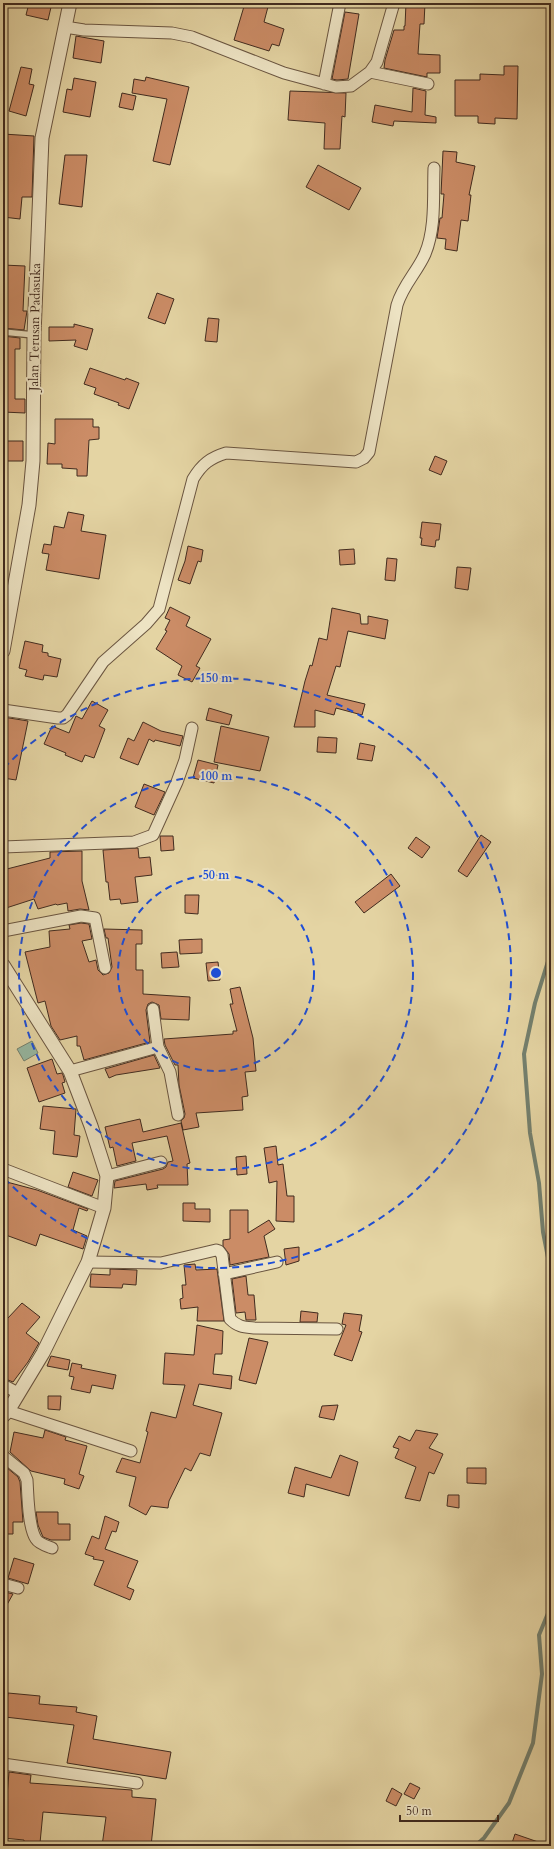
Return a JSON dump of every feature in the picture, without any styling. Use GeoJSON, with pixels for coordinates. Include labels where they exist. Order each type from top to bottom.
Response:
{"type":"FeatureCollection","features":[{"type":"Feature","properties":{"kind":"street","name":"Jalan Terusan Padasuka"},"geometry":{"type":"LineString","coordinates":[[3,651],[29,505],[33,461],[34,335],[44,122],[70,3]]}},
{"type":"Feature","properties":{"kind":"street"},"geometry":{"type":"LineString","coordinates":[[324,84],[340,3]]}},
{"type":"Feature","properties":{"kind":"street"},"geometry":{"type":"LineString","coordinates":[[65,27],[84,30],[172,33],[192,37],[284,73],[336,87],[351,86],[370,72],[377,62],[394,3]]}},
{"type":"Feature","properties":{"kind":"street"},"geometry":{"type":"LineString","coordinates":[[370,72],[428,84]]}},
{"type":"Feature","properties":{"kind":"street"},"geometry":{"type":"LineString","coordinates":[[3,710],[63,718],[67,715],[103,662],[146,624],[159,609],[193,479],[200,466],[212,457],[226,453],[356,462],[364,458],[369,452],[397,305],[401,291],[425,254],[428,243],[432,218],[434,168]]}},
{"type":"Feature","properties":{"kind":"street"},"geometry":{"type":"LineString","coordinates":[[3,847],[134,842],[153,835],[177,782],[185,760],[192,728]]}},
{"type":"Feature","properties":{"kind":"street"},"geometry":{"type":"LineString","coordinates":[[3,931],[81,916],[95,918],[105,968]]}},
{"type":"Feature","properties":{"kind":"street"},"geometry":{"type":"LineString","coordinates":[[3,965],[70,1071],[91,1126],[107,1176],[104,1208],[88,1262],[47,1346],[5,1413],[131,1450]]}},
{"type":"Feature","properties":{"kind":"street"},"geometry":{"type":"LineString","coordinates":[[153,1009],[158,1047],[170,1072],[178,1115]]}},
{"type":"Feature","properties":{"kind":"street"},"geometry":{"type":"LineString","coordinates":[[70,1071],[158,1047]]}},
{"type":"Feature","properties":{"kind":"street"},"geometry":{"type":"LineString","coordinates":[[107,1176],[161,1162]]}},
{"type":"Feature","properties":{"kind":"street"},"geometry":{"type":"LineString","coordinates":[[3,1169],[104,1208]]}},
{"type":"Feature","properties":{"kind":"street"},"geometry":{"type":"LineString","coordinates":[[88,1262],[162,1263],[216,1250],[222,1255],[230,1318],[241,1327],[337,1328]]}},
{"type":"Feature","properties":{"kind":"street"},"geometry":{"type":"LineString","coordinates":[[224,1274],[277,1262]]}},
{"type":"Feature","properties":{"kind":"street"},"geometry":{"type":"LineString","coordinates":[[3,1385],[18,1394]]}},
{"type":"Feature","properties":{"kind":"street"},"geometry":{"type":"LineString","coordinates":[[3,1456],[24,1473],[27,1480],[32,1526],[36,1540],[52,1548]]}},
{"type":"Feature","properties":{"kind":"street"},"geometry":{"type":"LineString","coordinates":[[3,1584],[18,1588]]}},
{"type":"Feature","properties":{"kind":"street"},"geometry":{"type":"LineString","coordinates":[[3,1764],[137,1783]]}},
{"type":"Feature","properties":{"kind":"lane"},"geometry":{"type":"LineString","coordinates":[[3,332],[34,335]]}},
{"type":"Feature","properties":{"kind":"shaded area"},"geometry":{"type":"Polygon","coordinates":[[[32,1041],[38,1053],[24,1061],[17,1049],[32,1041]]]}},
{"type":"Feature","properties":{"kind":"building"},"geometry":{"type":"Polygon","coordinates":[[[29,3],[52,3],[48,20],[26,15],[29,3]]]}},
{"type":"Feature","properties":{"kind":"building"},"geometry":{"type":"Polygon","coordinates":[[[245,3],[269,3],[264,22],[284,29],[279,46],[272,44],[269,51],[234,40],[245,3]]]}},
{"type":"Feature","properties":{"kind":"building"},"geometry":{"type":"Polygon","coordinates":[[[406,3],[425,3],[424,24],[420,24],[418,54],[440,55],[440,73],[427,73],[427,77],[384,68],[394,30],[404,30],[406,3]]]}},
{"type":"Feature","properties":{"kind":"building"},"geometry":{"type":"Polygon","coordinates":[[[345,12],[359,14],[348,79],[337,80],[332,79],[345,12]]]}},
{"type":"Feature","properties":{"kind":"building"},"geometry":{"type":"Polygon","coordinates":[[[76,36],[104,41],[101,63],[73,58],[76,36]]]}},
{"type":"Feature","properties":{"kind":"building"},"geometry":{"type":"Polygon","coordinates":[[[504,66],[518,66],[517,119],[495,118],[495,124],[478,123],[478,116],[455,116],[455,80],[480,80],[480,74],[504,75],[504,66]]]}},
{"type":"Feature","properties":{"kind":"building"},"geometry":{"type":"Polygon","coordinates":[[[21,67],[32,69],[29,84],[34,85],[26,116],[9,111],[21,67]]]}},
{"type":"Feature","properties":{"kind":"building"},"geometry":{"type":"Polygon","coordinates":[[[146,77],[189,87],[170,165],[153,161],[167,99],[132,93],[134,79],[145,81],[146,77]]]}},
{"type":"Feature","properties":{"kind":"building"},"geometry":{"type":"Polygon","coordinates":[[[74,78],[96,82],[90,117],[63,112],[67,89],[72,90],[74,78]]]}},
{"type":"Feature","properties":{"kind":"building"},"geometry":{"type":"Polygon","coordinates":[[[413,88],[426,91],[425,115],[436,117],[436,123],[394,121],[393,126],[372,122],[375,105],[412,112],[413,88]]]}},
{"type":"Feature","properties":{"kind":"building"},"geometry":{"type":"Polygon","coordinates":[[[290,91],[346,93],[345,117],[342,116],[340,149],[324,149],[325,123],[288,120],[290,91]]]}},
{"type":"Feature","properties":{"kind":"building"},"geometry":{"type":"Polygon","coordinates":[[[122,93],[136,96],[133,110],[119,107],[122,93]]]}},
{"type":"Feature","properties":{"kind":"building"},"geometry":{"type":"Polygon","coordinates":[[[3,134],[34,136],[32,197],[22,197],[20,219],[3,217],[3,134]]]}},
{"type":"Feature","properties":{"kind":"building"},"geometry":{"type":"Polygon","coordinates":[[[443,151],[457,152],[456,162],[475,166],[469,195],[471,195],[468,221],[461,220],[457,251],[445,249],[446,239],[437,238],[440,218],[442,218],[444,194],[441,194],[443,151]]]}},
{"type":"Feature","properties":{"kind":"building"},"geometry":{"type":"Polygon","coordinates":[[[65,155],[87,155],[82,207],[59,204],[65,155]]]}},
{"type":"Feature","properties":{"kind":"building"},"geometry":{"type":"Polygon","coordinates":[[[318,165],[361,188],[349,210],[306,187],[318,165]]]}},
{"type":"Feature","properties":{"kind":"building"},"geometry":{"type":"Polygon","coordinates":[[[3,265],[25,266],[23,311],[27,311],[24,330],[3,328],[3,265]]]}},
{"type":"Feature","properties":{"kind":"building"},"geometry":{"type":"Polygon","coordinates":[[[157,293],[174,299],[165,324],[148,318],[157,293]]]}},
{"type":"Feature","properties":{"kind":"building"},"geometry":{"type":"Polygon","coordinates":[[[208,318],[219,319],[217,342],[205,341],[208,318]]]}},
{"type":"Feature","properties":{"kind":"building"},"geometry":{"type":"Polygon","coordinates":[[[74,324],[93,329],[87,350],[74,346],[76,340],[49,341],[49,327],[74,327],[74,324]]]}},
{"type":"Feature","properties":{"kind":"building"},"geometry":{"type":"Polygon","coordinates":[[[3,336],[20,338],[20,349],[15,349],[15,399],[25,399],[25,413],[3,412],[3,336]]]}},
{"type":"Feature","properties":{"kind":"building"},"geometry":{"type":"Polygon","coordinates":[[[90,368],[125,380],[126,378],[139,383],[129,409],[118,405],[119,403],[94,394],[96,388],[84,384],[90,368]]]}},
{"type":"Feature","properties":{"kind":"building"},"geometry":{"type":"Polygon","coordinates":[[[55,419],[93,419],[93,427],[99,427],[99,439],[89,440],[87,476],[77,476],[77,469],[62,468],[62,464],[47,464],[48,443],[55,444],[55,419]]]}},
{"type":"Feature","properties":{"kind":"building"},"geometry":{"type":"Polygon","coordinates":[[[3,441],[23,441],[23,461],[3,461],[3,441]]]}},
{"type":"Feature","properties":{"kind":"building"},"geometry":{"type":"Polygon","coordinates":[[[435,456],[447,461],[441,475],[429,470],[435,456]]]}},
{"type":"Feature","properties":{"kind":"building"},"geometry":{"type":"Polygon","coordinates":[[[68,512],[84,515],[81,531],[106,535],[99,579],[46,570],[49,554],[42,553],[44,544],[51,545],[54,526],[64,528],[68,512]]]}},
{"type":"Feature","properties":{"kind":"building"},"geometry":{"type":"Polygon","coordinates":[[[422,522],[441,524],[439,540],[436,540],[435,547],[421,545],[422,538],[420,538],[422,522]]]}},
{"type":"Feature","properties":{"kind":"building"},"geometry":{"type":"Polygon","coordinates":[[[188,546],[203,550],[201,562],[198,561],[190,584],[178,580],[185,561],[188,546]]]}},
{"type":"Feature","properties":{"kind":"building"},"geometry":{"type":"Polygon","coordinates":[[[354,549],[355,564],[340,565],[339,550],[354,549]]]}},
{"type":"Feature","properties":{"kind":"building"},"geometry":{"type":"Polygon","coordinates":[[[387,558],[397,559],[395,581],[385,580],[387,558]]]}},
{"type":"Feature","properties":{"kind":"building"},"geometry":{"type":"Polygon","coordinates":[[[457,567],[471,568],[468,590],[455,588],[457,567]]]}},
{"type":"Feature","properties":{"kind":"building"},"geometry":{"type":"Polygon","coordinates":[[[170,607],[190,617],[186,626],[211,639],[196,666],[200,668],[192,682],[178,675],[182,666],[156,649],[167,631],[165,630],[170,620],[165,618],[170,607]]]}},
{"type":"Feature","properties":{"kind":"building"},"geometry":{"type":"Polygon","coordinates":[[[332,608],[360,614],[361,624],[368,624],[368,616],[388,620],[385,639],[348,631],[340,667],[336,666],[327,695],[365,704],[362,715],[336,708],[334,715],[315,710],[315,727],[294,727],[305,681],[310,665],[312,666],[319,638],[327,640],[332,608]]]}},
{"type":"Feature","properties":{"kind":"building"},"geometry":{"type":"Polygon","coordinates":[[[25,641],[43,645],[42,652],[48,653],[48,656],[61,659],[57,677],[44,675],[43,680],[25,676],[27,670],[19,668],[25,641]]]}},
{"type":"Feature","properties":{"kind":"building"},"geometry":{"type":"Polygon","coordinates":[[[92,701],[108,710],[99,726],[105,729],[94,758],[85,755],[82,762],[65,755],[66,753],[44,744],[52,726],[69,733],[76,716],[82,719],[92,701]]]}},
{"type":"Feature","properties":{"kind":"building"},"geometry":{"type":"Polygon","coordinates":[[[209,708],[232,715],[229,725],[206,720],[209,708]]]}},
{"type":"Feature","properties":{"kind":"building"},"geometry":{"type":"Polygon","coordinates":[[[3,717],[28,721],[16,780],[3,778],[3,717]]]}},
{"type":"Feature","properties":{"kind":"building"},"geometry":{"type":"Polygon","coordinates":[[[143,722],[161,731],[183,736],[180,746],[155,740],[154,742],[149,739],[138,765],[120,758],[128,738],[134,741],[143,722]]]}},
{"type":"Feature","properties":{"kind":"building"},"geometry":{"type":"Polygon","coordinates":[[[221,726],[269,737],[260,771],[214,762],[221,726]]]}},
{"type":"Feature","properties":{"kind":"building"},"geometry":{"type":"Polygon","coordinates":[[[318,737],[337,738],[336,753],[317,752],[318,737]]]}},
{"type":"Feature","properties":{"kind":"building"},"geometry":{"type":"Polygon","coordinates":[[[360,743],[375,746],[372,761],[357,759],[360,743]]]}},
{"type":"Feature","properties":{"kind":"building"},"geometry":{"type":"Polygon","coordinates":[[[198,760],[218,765],[214,783],[193,778],[198,760]]]}},
{"type":"Feature","properties":{"kind":"building"},"geometry":{"type":"Polygon","coordinates":[[[144,784],[165,792],[154,815],[135,807],[144,784]]]}},
{"type":"Feature","properties":{"kind":"building"},"geometry":{"type":"Polygon","coordinates":[[[481,835],[491,842],[467,877],[458,871],[481,835]]]}},
{"type":"Feature","properties":{"kind":"building"},"geometry":{"type":"Polygon","coordinates":[[[160,836],[173,836],[174,850],[161,851],[160,836]]]}},
{"type":"Feature","properties":{"kind":"building"},"geometry":{"type":"Polygon","coordinates":[[[416,837],[430,847],[422,858],[408,848],[416,837]]]}},
{"type":"Feature","properties":{"kind":"building"},"geometry":{"type":"Polygon","coordinates":[[[138,848],[139,858],[150,857],[152,875],[135,877],[138,902],[121,904],[120,899],[110,900],[108,882],[106,882],[103,850],[138,848]]]}},
{"type":"Feature","properties":{"kind":"building"},"geometry":{"type":"Polygon","coordinates":[[[82,851],[82,881],[89,910],[80,909],[68,911],[67,903],[56,904],[38,909],[34,899],[3,909],[3,870],[50,858],[50,852],[82,851]]]}},
{"type":"Feature","properties":{"kind":"building"},"geometry":{"type":"Polygon","coordinates":[[[391,874],[400,886],[364,913],[355,902],[391,874]]]}},
{"type":"Feature","properties":{"kind":"building"},"geometry":{"type":"Polygon","coordinates":[[[185,895],[199,895],[198,914],[185,913],[185,895]]]}},
{"type":"Feature","properties":{"kind":"building"},"geometry":{"type":"Polygon","coordinates":[[[81,923],[89,924],[92,939],[82,941],[89,962],[96,960],[98,970],[103,975],[109,973],[112,967],[108,938],[106,938],[104,929],[142,930],[142,944],[136,944],[136,970],[143,970],[143,994],[190,997],[189,1020],[161,1019],[159,1005],[152,1002],[148,1004],[146,1010],[150,1042],[84,1060],[80,1046],[77,1046],[77,1036],[60,1040],[51,1026],[45,1001],[38,1003],[25,952],[50,947],[49,931],[70,929],[69,925],[81,923]]]}},
{"type":"Feature","properties":{"kind":"building"},"geometry":{"type":"Polygon","coordinates":[[[202,939],[202,953],[180,954],[179,940],[202,939]]]}},
{"type":"Feature","properties":{"kind":"building"},"geometry":{"type":"Polygon","coordinates":[[[177,952],[179,967],[162,968],[161,953],[177,952]]]}},
{"type":"Feature","properties":{"kind":"building"},"geometry":{"type":"Polygon","coordinates":[[[218,962],[220,980],[208,981],[206,963],[218,962]]]}},
{"type":"Feature","properties":{"kind":"building"},"geometry":{"type":"Polygon","coordinates":[[[240,987],[253,1038],[256,1071],[245,1072],[248,1096],[242,1097],[243,1110],[196,1113],[199,1127],[183,1130],[181,1121],[185,1114],[179,1085],[178,1065],[175,1065],[165,1045],[164,1039],[233,1034],[233,1031],[237,1031],[230,1004],[233,1004],[230,989],[240,987]]]}},
{"type":"Feature","properties":{"kind":"building"},"geometry":{"type":"Polygon","coordinates":[[[154,1055],[160,1068],[116,1075],[109,1078],[105,1069],[154,1055]]]}},
{"type":"Feature","properties":{"kind":"building"},"geometry":{"type":"Polygon","coordinates":[[[52,1059],[57,1074],[62,1073],[63,1075],[65,1082],[62,1083],[65,1093],[39,1102],[27,1068],[52,1059]]]}},
{"type":"Feature","properties":{"kind":"building"},"geometry":{"type":"Polygon","coordinates":[[[43,1106],[76,1109],[74,1135],[80,1136],[77,1157],[53,1154],[55,1131],[40,1129],[43,1106]]]}},
{"type":"Feature","properties":{"kind":"building"},"geometry":{"type":"Polygon","coordinates":[[[140,1119],[143,1132],[181,1123],[190,1163],[187,1164],[188,1185],[157,1185],[158,1188],[147,1190],[146,1184],[114,1188],[115,1181],[163,1169],[166,1167],[168,1162],[173,1161],[167,1136],[132,1143],[136,1161],[117,1166],[113,1147],[110,1148],[105,1127],[140,1119]]]}},
{"type":"Feature","properties":{"kind":"building"},"geometry":{"type":"Polygon","coordinates":[[[276,1146],[278,1165],[283,1164],[287,1196],[294,1196],[294,1222],[276,1221],[277,1181],[269,1183],[264,1148],[276,1146]]]}},
{"type":"Feature","properties":{"kind":"building"},"geometry":{"type":"Polygon","coordinates":[[[246,1156],[247,1174],[237,1175],[236,1157],[246,1156]]]}},
{"type":"Feature","properties":{"kind":"building"},"geometry":{"type":"Polygon","coordinates":[[[73,1172],[98,1180],[92,1196],[68,1187],[73,1172]]]}},
{"type":"Feature","properties":{"kind":"building"},"geometry":{"type":"Polygon","coordinates":[[[3,1181],[37,1190],[88,1209],[87,1211],[79,1208],[73,1230],[87,1236],[83,1249],[40,1234],[36,1246],[3,1234],[3,1181]]]}},
{"type":"Feature","properties":{"kind":"building"},"geometry":{"type":"Polygon","coordinates":[[[183,1203],[195,1203],[195,1209],[210,1209],[210,1222],[183,1221],[183,1203]]]}},
{"type":"Feature","properties":{"kind":"building"},"geometry":{"type":"Polygon","coordinates":[[[230,1210],[248,1210],[248,1233],[269,1220],[275,1229],[264,1236],[269,1257],[230,1265],[229,1254],[223,1246],[223,1240],[230,1239],[230,1210]]]}},
{"type":"Feature","properties":{"kind":"building"},"geometry":{"type":"Polygon","coordinates":[[[299,1247],[299,1261],[286,1265],[284,1249],[299,1247]]]}},
{"type":"Feature","properties":{"kind":"building"},"geometry":{"type":"Polygon","coordinates":[[[195,1264],[196,1270],[217,1269],[224,1321],[197,1321],[198,1307],[181,1309],[180,1299],[183,1298],[182,1285],[186,1285],[184,1265],[195,1264]]]}},
{"type":"Feature","properties":{"kind":"building"},"geometry":{"type":"Polygon","coordinates":[[[110,1269],[137,1270],[136,1285],[123,1284],[122,1288],[90,1287],[91,1274],[110,1275],[110,1269]]]}},
{"type":"Feature","properties":{"kind":"building"},"geometry":{"type":"Polygon","coordinates":[[[246,1276],[248,1295],[254,1295],[256,1320],[246,1320],[245,1312],[236,1313],[232,1279],[246,1276]]]}},
{"type":"Feature","properties":{"kind":"building"},"geometry":{"type":"Polygon","coordinates":[[[22,1303],[40,1317],[26,1333],[39,1343],[28,1362],[13,1382],[3,1378],[3,1315],[8,1318],[22,1303]]]}},
{"type":"Feature","properties":{"kind":"building"},"geometry":{"type":"Polygon","coordinates":[[[301,1311],[318,1313],[317,1322],[300,1322],[301,1311]]]}},
{"type":"Feature","properties":{"kind":"building"},"geometry":{"type":"Polygon","coordinates":[[[344,1313],[362,1315],[359,1331],[362,1332],[352,1361],[334,1355],[346,1325],[342,1324],[344,1313]]]}},
{"type":"Feature","properties":{"kind":"building"},"geometry":{"type":"Polygon","coordinates":[[[197,1325],[223,1331],[222,1354],[215,1354],[213,1374],[232,1376],[231,1389],[199,1384],[193,1405],[222,1413],[210,1456],[200,1453],[191,1471],[185,1468],[169,1501],[168,1508],[151,1506],[146,1515],[129,1506],[136,1477],[116,1472],[122,1458],[140,1463],[148,1432],[146,1431],[151,1412],[176,1418],[185,1385],[163,1384],[165,1353],[194,1355],[197,1325]]]}},
{"type":"Feature","properties":{"kind":"building"},"geometry":{"type":"Polygon","coordinates":[[[249,1338],[268,1342],[256,1384],[239,1380],[249,1338]]]}},
{"type":"Feature","properties":{"kind":"building"},"geometry":{"type":"Polygon","coordinates":[[[51,1356],[70,1360],[68,1370],[47,1366],[51,1356]]]}},
{"type":"Feature","properties":{"kind":"building"},"geometry":{"type":"Polygon","coordinates":[[[72,1363],[82,1365],[81,1368],[116,1375],[113,1389],[92,1385],[90,1393],[71,1389],[74,1377],[69,1376],[72,1363]]]}},
{"type":"Feature","properties":{"kind":"building"},"geometry":{"type":"Polygon","coordinates":[[[48,1396],[61,1396],[60,1410],[48,1409],[48,1396]]]}},
{"type":"Feature","properties":{"kind":"building"},"geometry":{"type":"Polygon","coordinates":[[[338,1405],[334,1420],[319,1417],[322,1406],[338,1405]]]}},
{"type":"Feature","properties":{"kind":"building"},"geometry":{"type":"Polygon","coordinates":[[[45,1430],[66,1437],[65,1440],[87,1446],[79,1474],[84,1476],[79,1489],[64,1484],[65,1479],[31,1471],[10,1452],[14,1432],[43,1438],[45,1430]]]}},
{"type":"Feature","properties":{"kind":"building"},"geometry":{"type":"Polygon","coordinates":[[[416,1430],[438,1434],[429,1448],[443,1454],[434,1474],[429,1472],[420,1501],[405,1498],[416,1467],[395,1458],[399,1449],[393,1447],[399,1436],[410,1441],[416,1430]]]}},
{"type":"Feature","properties":{"kind":"building"},"geometry":{"type":"Polygon","coordinates":[[[340,1455],[358,1462],[349,1496],[306,1484],[304,1497],[288,1493],[295,1467],[331,1478],[340,1455]]]}},
{"type":"Feature","properties":{"kind":"building"},"geometry":{"type":"Polygon","coordinates":[[[6,1467],[18,1477],[20,1482],[23,1522],[13,1522],[13,1534],[3,1534],[3,1475],[6,1467]]]}},
{"type":"Feature","properties":{"kind":"building"},"geometry":{"type":"Polygon","coordinates":[[[467,1468],[486,1468],[486,1484],[467,1483],[467,1468]]]}},
{"type":"Feature","properties":{"kind":"building"},"geometry":{"type":"Polygon","coordinates":[[[448,1495],[459,1495],[459,1508],[447,1506],[448,1495]]]}},
{"type":"Feature","properties":{"kind":"building"},"geometry":{"type":"Polygon","coordinates":[[[36,1512],[58,1512],[58,1524],[70,1524],[70,1540],[51,1540],[43,1537],[38,1525],[36,1512]]]}},
{"type":"Feature","properties":{"kind":"building"},"geometry":{"type":"Polygon","coordinates":[[[105,1516],[119,1522],[116,1532],[112,1531],[105,1549],[138,1561],[127,1587],[134,1590],[130,1600],[94,1585],[104,1561],[93,1559],[94,1557],[85,1554],[92,1536],[99,1539],[105,1516]]]}},
{"type":"Feature","properties":{"kind":"building"},"geometry":{"type":"Polygon","coordinates":[[[14,1558],[34,1564],[28,1584],[8,1578],[14,1558]]]}},
{"type":"Feature","properties":{"kind":"building"},"geometry":{"type":"Polygon","coordinates":[[[5,1592],[13,1594],[4,1610],[3,1597],[5,1592]]]}},
{"type":"Feature","properties":{"kind":"building"},"geometry":{"type":"Polygon","coordinates":[[[8,1693],[40,1696],[39,1704],[77,1707],[76,1712],[97,1716],[93,1739],[171,1752],[166,1779],[67,1763],[74,1725],[5,1717],[8,1693]]]}},
{"type":"Feature","properties":{"kind":"building"},"geometry":{"type":"Polygon","coordinates":[[[9,1772],[31,1775],[30,1783],[132,1790],[132,1797],[156,1799],[151,1846],[102,1846],[106,1817],[43,1812],[40,1843],[36,1843],[36,1846],[24,1846],[24,1840],[3,1838],[3,1812],[5,1796],[7,1796],[9,1772]]]}},
{"type":"Feature","properties":{"kind":"building"},"geometry":{"type":"Polygon","coordinates":[[[410,1783],[420,1788],[414,1799],[404,1794],[410,1783]]]}},
{"type":"Feature","properties":{"kind":"building"},"geometry":{"type":"Polygon","coordinates":[[[392,1788],[402,1794],[396,1806],[386,1801],[392,1788]]]}},
{"type":"Feature","properties":{"kind":"building"},"geometry":{"type":"Polygon","coordinates":[[[515,1834],[544,1844],[544,1846],[511,1846],[515,1834]]]}},
{"type":"Feature","properties":{"kind":"waterway"},"geometry":{"type":"LineString","coordinates":[[551,939],[549,958],[535,1003],[524,1054],[530,1133],[539,1183],[543,1232],[551,1273]]}},
{"type":"Feature","properties":{"kind":"waterway"},"geometry":{"type":"LineString","coordinates":[[475,1846],[484,1838],[509,1803],[533,1743],[542,1674],[539,1635],[551,1606]]}}]}
